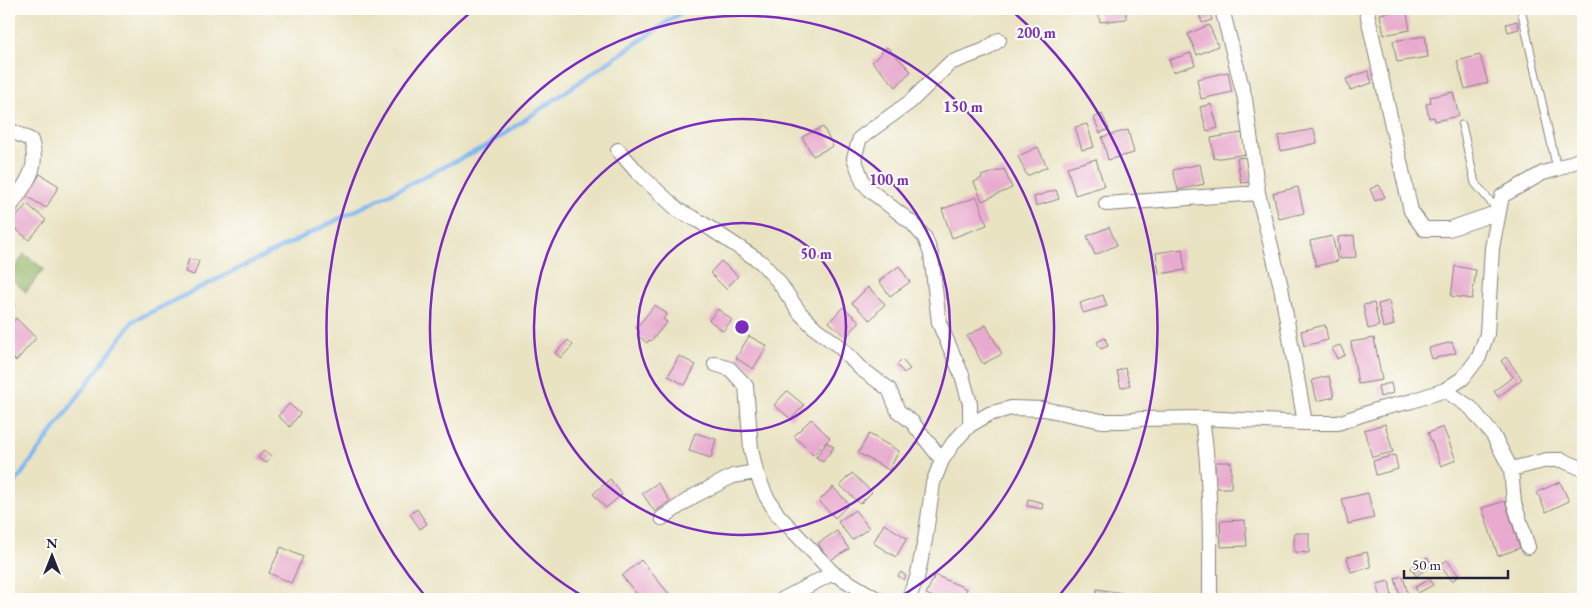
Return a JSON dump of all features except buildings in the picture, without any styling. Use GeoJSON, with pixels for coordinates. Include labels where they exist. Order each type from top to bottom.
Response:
{"type":"FeatureCollection","features":[{"type":"Feature","properties":{"kind":"street"},"geometry":{"type":"LineString","coordinates":[[1222,9],[1245,99],[1258,193],[1281,287],[1305,423]]}},
{"type":"Feature","properties":{"kind":"street"},"geometry":{"type":"LineString","coordinates":[[1369,9],[1367,14],[1411,211],[1424,229],[1448,229],[1499,212]]}},
{"type":"Feature","properties":{"kind":"street"},"geometry":{"type":"LineString","coordinates":[[970,424],[970,404],[962,375],[939,323],[931,254],[925,238],[912,223],[862,182],[854,158],[860,138],[910,102],[950,63],[985,50],[999,40]]}},
{"type":"Feature","properties":{"kind":"street"},"geometry":{"type":"LineString","coordinates":[[9,130],[31,140],[36,153],[33,172],[9,209]]}},
{"type":"Feature","properties":{"kind":"street"},"geometry":{"type":"LineString","coordinates":[[618,150],[638,173],[678,210],[761,262],[778,281],[800,313],[816,329],[839,346],[860,368],[889,389],[898,411],[912,422],[942,460]]}},
{"type":"Feature","properties":{"kind":"street"},"geometry":{"type":"LineString","coordinates":[[908,599],[917,578],[925,540],[932,483],[942,460],[954,442],[970,424],[989,414],[1011,408],[1044,409],[1102,421],[1202,418],[1338,423],[1445,390],[1463,378],[1479,358],[1487,334],[1492,248],[1502,196],[1543,173],[1583,158]]}},
{"type":"Feature","properties":{"kind":"street"},"geometry":{"type":"LineString","coordinates":[[1106,204],[1258,193]]}},
{"type":"Feature","properties":{"kind":"street"},"geometry":{"type":"LineString","coordinates":[[715,364],[730,369],[746,386],[751,449],[756,472],[766,496],[778,515],[833,572],[877,599]]}},
{"type":"Feature","properties":{"kind":"street"},"geometry":{"type":"LineString","coordinates":[[1445,390],[1472,408],[1493,435],[1511,469],[1514,503],[1528,547]]}},
{"type":"Feature","properties":{"kind":"street"},"geometry":{"type":"LineString","coordinates":[[1202,418],[1207,452],[1210,599]]}},
{"type":"Feature","properties":{"kind":"street"},"geometry":{"type":"LineString","coordinates":[[1511,469],[1547,460],[1562,460],[1583,469]]}},
{"type":"Feature","properties":{"kind":"street"},"geometry":{"type":"LineString","coordinates":[[662,518],[694,496],[733,476],[756,472]]}},
{"type":"Feature","properties":{"kind":"street"},"geometry":{"type":"LineString","coordinates":[[783,599],[833,572]]}},
{"type":"Feature","properties":{"kind":"lane"},"geometry":{"type":"LineString","coordinates":[[1521,9],[1557,169]]}},
{"type":"Feature","properties":{"kind":"lane"},"geometry":{"type":"LineString","coordinates":[[1462,125],[1475,183],[1499,212]]}},
{"type":"Feature","properties":{"kind":"green space"},"geometry":{"type":"Polygon","coordinates":[[[24,254],[44,269],[26,292],[9,277],[24,254]]]}},
{"type":"Feature","properties":{"kind":"waterway"},"geometry":{"type":"LineString","coordinates":[[9,491],[133,321],[488,145],[686,9]]}}]}
